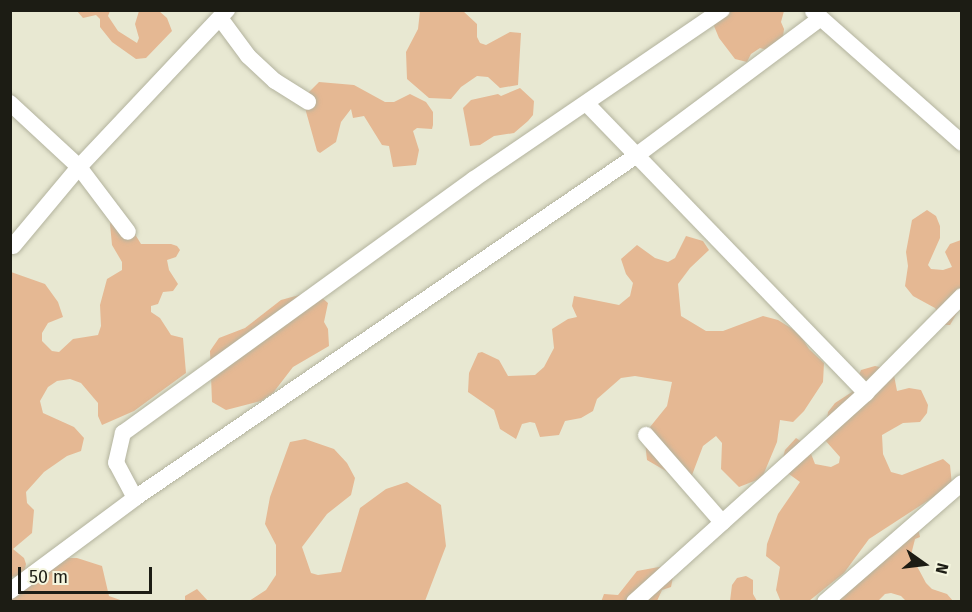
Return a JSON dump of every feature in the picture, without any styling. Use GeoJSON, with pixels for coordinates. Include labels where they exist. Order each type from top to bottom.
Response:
{"type":"FeatureCollection","features":[{"type":"Feature","properties":{"kind":"street"},"geometry":{"type":"LineString","coordinates":[[135,498],[116,463],[123,433],[474,179],[722,10]]}},
{"type":"Feature","properties":{"kind":"street"},"geometry":{"type":"LineString","coordinates":[[13,246],[79,167],[223,14],[248,56],[275,81],[308,102]]}},
{"type":"Feature","properties":{"kind":"street"},"geometry":{"type":"LineString","coordinates":[[10,591],[135,498],[637,155],[817,14],[962,143]]}},
{"type":"Feature","properties":{"kind":"street"},"geometry":{"type":"LineString","coordinates":[[10,103],[79,167],[128,232]]}},
{"type":"Feature","properties":{"kind":"street"},"geometry":{"type":"LineString","coordinates":[[587,104],[866,393]]}},
{"type":"Feature","properties":{"kind":"street"},"geometry":{"type":"LineString","coordinates":[[634,602],[866,393],[962,296]]}},
{"type":"Feature","properties":{"kind":"street"},"geometry":{"type":"LineString","coordinates":[[646,435],[722,522]]}},
{"type":"Feature","properties":{"kind":"street"},"geometry":{"type":"LineString","coordinates":[[825,602],[962,483]]}},
{"type":"Feature","properties":{"kind":"shaded area"},"geometry":{"type":"Polygon","coordinates":[[[77,11],[110,11],[108,16],[118,31],[137,43],[139,38],[135,24],[139,11],[159,11],[167,18],[172,31],[146,58],[136,59],[112,42],[100,27],[100,19],[96,15],[83,18],[77,11]]]}},
{"type":"Feature","properties":{"kind":"shaded area"},"geometry":{"type":"Polygon","coordinates":[[[420,11],[463,11],[477,24],[477,37],[480,43],[486,45],[510,32],[521,33],[518,85],[500,88],[488,77],[477,76],[461,87],[451,99],[429,98],[407,79],[406,52],[418,29],[420,11]]]}},
{"type":"Feature","properties":{"kind":"shaded area"},"geometry":{"type":"Polygon","coordinates":[[[716,11],[784,11],[781,22],[784,29],[783,37],[770,51],[760,48],[751,54],[747,62],[735,59],[719,38],[714,26],[716,11]]]}},
{"type":"Feature","properties":{"kind":"shaded area"},"geometry":{"type":"Polygon","coordinates":[[[319,82],[354,85],[385,102],[394,102],[410,94],[426,102],[433,112],[433,125],[432,129],[417,128],[413,131],[419,150],[416,165],[393,167],[389,146],[382,145],[364,116],[353,118],[351,109],[341,122],[336,142],[320,153],[317,151],[305,108],[308,93],[319,82]]]}},
{"type":"Feature","properties":{"kind":"shaded area"},"geometry":{"type":"Polygon","coordinates":[[[520,88],[534,101],[533,115],[528,121],[514,133],[494,136],[480,145],[470,146],[463,108],[471,100],[498,94],[501,96],[520,88]]]}},
{"type":"Feature","properties":{"kind":"shaded area"},"geometry":{"type":"Polygon","coordinates":[[[927,210],[936,216],[940,226],[940,238],[928,265],[931,269],[943,270],[952,267],[945,252],[950,244],[961,240],[961,306],[950,325],[945,325],[935,308],[913,296],[905,286],[908,266],[906,252],[912,220],[927,210]]]}},
{"type":"Feature","properties":{"kind":"shaded area"},"geometry":{"type":"Polygon","coordinates":[[[113,218],[133,231],[141,244],[171,244],[180,250],[176,257],[167,260],[169,270],[178,284],[173,291],[163,292],[158,304],[151,306],[151,312],[160,318],[171,335],[183,338],[186,373],[134,411],[102,425],[98,416],[98,403],[81,383],[70,379],[57,381],[48,387],[40,401],[43,413],[74,427],[84,438],[81,451],[67,456],[44,472],[26,492],[27,503],[34,510],[32,533],[13,549],[24,558],[26,564],[24,575],[11,577],[11,272],[45,284],[58,302],[63,317],[48,323],[42,333],[42,341],[52,351],[59,352],[73,339],[98,335],[101,326],[100,305],[107,279],[122,270],[122,262],[112,245],[110,224],[113,218]]]}},
{"type":"Feature","properties":{"kind":"shaded area"},"geometry":{"type":"Polygon","coordinates":[[[686,236],[703,241],[709,250],[690,268],[678,284],[681,316],[706,331],[723,331],[763,316],[778,320],[799,333],[809,349],[824,363],[823,382],[804,411],[793,422],[780,420],[777,442],[762,478],[739,487],[721,469],[722,443],[716,436],[703,446],[692,475],[671,474],[647,460],[645,442],[650,427],[667,406],[672,382],[635,376],[621,378],[597,399],[593,411],[581,418],[565,421],[559,435],[540,437],[535,423],[530,422],[522,424],[516,439],[500,429],[494,410],[468,392],[469,373],[478,353],[482,352],[499,360],[508,376],[535,375],[544,367],[554,348],[552,329],[568,319],[577,317],[572,306],[574,296],[619,305],[630,296],[633,283],[626,274],[621,259],[637,245],[655,258],[668,262],[675,258],[686,236]]]}},
{"type":"Feature","properties":{"kind":"shaded area"},"geometry":{"type":"Polygon","coordinates":[[[314,291],[328,303],[324,322],[328,329],[329,346],[293,367],[273,393],[261,401],[226,410],[212,402],[210,351],[219,338],[245,328],[281,300],[314,291]]]}},
{"type":"Feature","properties":{"kind":"shaded area"},"geometry":{"type":"Polygon","coordinates":[[[875,366],[893,370],[897,391],[909,388],[921,390],[928,405],[927,413],[920,422],[903,423],[882,435],[883,454],[891,472],[902,475],[943,459],[950,465],[952,485],[869,539],[844,573],[809,601],[781,602],[776,590],[780,567],[766,556],[767,544],[778,514],[800,482],[789,474],[784,474],[782,461],[785,450],[796,438],[808,446],[815,464],[831,467],[839,463],[840,457],[824,439],[828,412],[835,403],[852,392],[861,370],[875,366]]]}},
{"type":"Feature","properties":{"kind":"shaded area"},"geometry":{"type":"Polygon","coordinates":[[[305,439],[334,449],[347,463],[355,478],[351,495],[327,514],[302,547],[311,573],[318,575],[341,572],[360,508],[386,489],[407,482],[441,505],[446,546],[425,601],[249,601],[266,590],[276,575],[276,545],[265,524],[270,497],[290,442],[305,439]]]}},
{"type":"Feature","properties":{"kind":"shaded area"},"geometry":{"type":"Polygon","coordinates":[[[918,528],[920,537],[915,539],[911,555],[926,583],[932,589],[947,594],[953,601],[906,601],[901,596],[891,593],[885,594],[878,601],[836,602],[918,528]]]}},
{"type":"Feature","properties":{"kind":"shaded area"},"geometry":{"type":"Polygon","coordinates":[[[52,558],[77,558],[102,566],[109,596],[123,601],[11,602],[11,595],[52,558]]]}},
{"type":"Feature","properties":{"kind":"shaded area"},"geometry":{"type":"Polygon","coordinates":[[[670,565],[673,577],[671,587],[662,590],[657,601],[601,602],[604,594],[618,595],[637,571],[670,565]]]}},
{"type":"Feature","properties":{"kind":"shaded area"},"geometry":{"type":"Polygon","coordinates":[[[746,576],[753,580],[753,594],[757,601],[730,601],[732,585],[737,578],[746,576]]]}},
{"type":"Feature","properties":{"kind":"shaded area"},"geometry":{"type":"Polygon","coordinates":[[[197,589],[208,601],[185,601],[185,596],[197,589]]]}}]}
